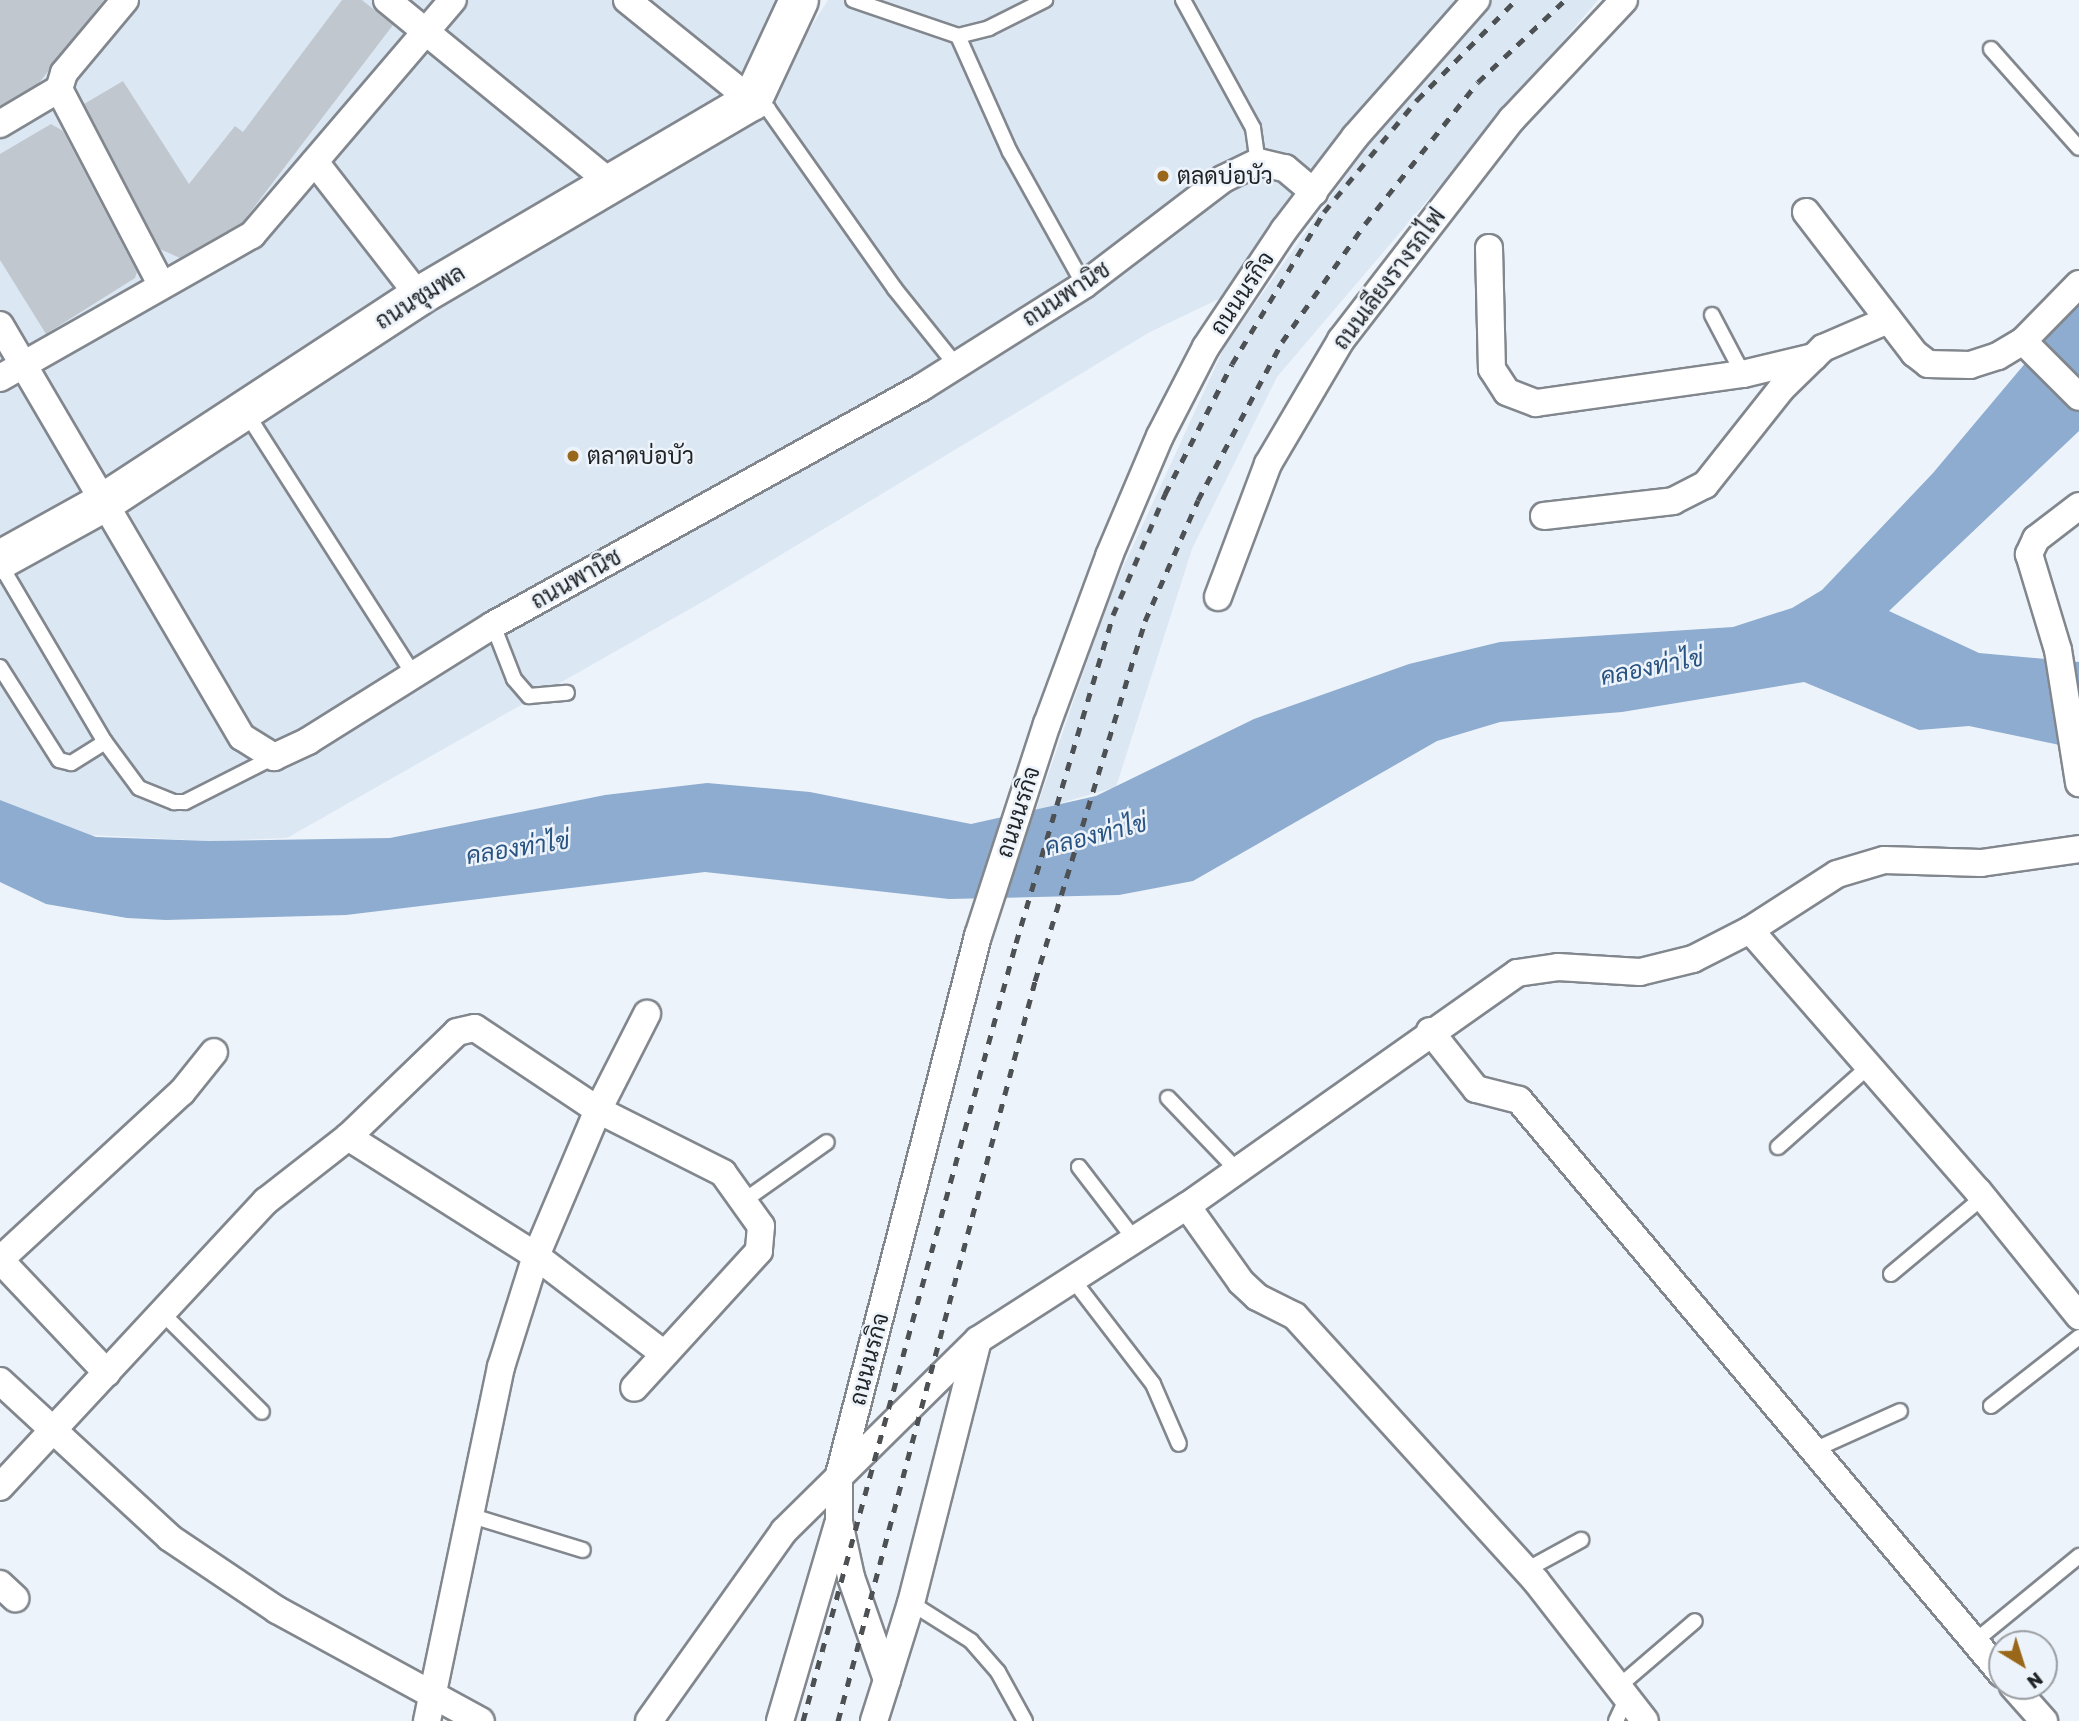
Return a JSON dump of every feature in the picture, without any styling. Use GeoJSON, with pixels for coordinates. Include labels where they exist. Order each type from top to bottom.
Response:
{"type":"FeatureCollection","features":[{"type":"Feature","properties":{"kind":"main road"},"geometry":{"type":"LineString","coordinates":[[752,101],[799,0]]}},
{"type":"Feature","properties":{"kind":"main road","name":"ถนนชุมพล"},"geometry":{"type":"LineString","coordinates":[[0,562],[103,503],[419,296],[609,182],[752,101]]}},
{"type":"Feature","properties":{"kind":"street"},"geometry":{"type":"LineString","coordinates":[[0,124],[59,89],[64,73],[125,0]]}},
{"type":"Feature","properties":{"kind":"street"},"geometry":{"type":"LineString","coordinates":[[387,0],[609,182]]}},
{"type":"Feature","properties":{"kind":"street"},"geometry":{"type":"LineString","coordinates":[[11,371],[252,235],[453,0]]}},
{"type":"Feature","properties":{"kind":"street"},"geometry":{"type":"LineString","coordinates":[[627,0],[752,101]]}},
{"type":"Feature","properties":{"kind":"street","name":"ถนนนรกิจ"},"geometry":{"type":"LineString","coordinates":[[887,1680],[851,1577],[839,1522],[839,1475],[978,936],[1047,724],[1109,556],[1160,436],[1206,347],[1314,192],[1443,33],[1476,0]]}},
{"type":"Feature","properties":{"kind":"street","name":"ถนนเลียงรางรถไฟ"},"geometry":{"type":"LineString","coordinates":[[1217,597],[1268,464],[1341,340],[1505,128],[1624,0]]}},
{"type":"Feature","properties":{"kind":"street"},"geometry":{"type":"LineString","coordinates":[[59,89],[161,284]]}},
{"type":"Feature","properties":{"kind":"street"},"geometry":{"type":"LineString","coordinates":[[315,162],[419,296]]}},
{"type":"Feature","properties":{"kind":"street"},"geometry":{"type":"LineString","coordinates":[[1258,162],[1284,168],[1314,192]]}},
{"type":"Feature","properties":{"kind":"street","name":"ถนนพานิช"},"geometry":{"type":"LineString","coordinates":[[274,757],[493,625],[955,364],[1084,285],[1223,179],[1258,162]]}},
{"type":"Feature","properties":{"kind":"street"},"geometry":{"type":"LineString","coordinates":[[1806,212],[1914,353],[1928,363],[1970,365],[2023,342],[2079,284]]}},
{"type":"Feature","properties":{"kind":"street"},"geometry":{"type":"LineString","coordinates":[[1489,248],[1492,369],[1507,392],[1535,403],[1743,374],[1814,357]]}},
{"type":"Feature","properties":{"kind":"street"},"geometry":{"type":"LineString","coordinates":[[1544,516],[1673,501],[1705,485],[1781,389],[1823,348],[1888,320]]}},
{"type":"Feature","properties":{"kind":"street"},"geometry":{"type":"LineString","coordinates":[[0,325],[11,371],[103,503],[242,737],[274,757]]}},
{"type":"Feature","properties":{"kind":"street"},"geometry":{"type":"LineString","coordinates":[[2023,342],[2079,397]]}},
{"type":"Feature","properties":{"kind":"street"},"geometry":{"type":"LineString","coordinates":[[2076,773],[2058,650],[2030,546],[2079,506]]}},
{"type":"Feature","properties":{"kind":"street"},"geometry":{"type":"LineString","coordinates":[[649,1721],[784,1531],[978,1340],[1187,1206],[1430,1031],[1517,973],[1558,967],[1640,972],[1693,959],[1750,930],[1837,874],[1884,860],[1981,863],[2079,849]]}},
{"type":"Feature","properties":{"kind":"street"},"geometry":{"type":"LineString","coordinates":[[1750,930],[1983,1197],[2079,1316]]}},
{"type":"Feature","properties":{"kind":"street"},"geometry":{"type":"LineString","coordinates":[[430,1708],[501,1367],[536,1256],[598,1110],[647,1014]]}},
{"type":"Feature","properties":{"kind":"street"},"geometry":{"type":"LineString","coordinates":[[0,1487],[266,1201],[348,1137],[457,1032],[475,1028],[598,1110],[723,1173],[745,1200],[761,1226],[759,1251],[663,1353],[634,1388]]}},
{"type":"Feature","properties":{"kind":"street"},"geometry":{"type":"LineString","coordinates":[[1430,1031],[1476,1089],[1519,1100],[1816,1449],[1988,1658]]}},
{"type":"Feature","properties":{"kind":"street"},"geometry":{"type":"LineString","coordinates":[[107,1373],[5,1265],[4,1256],[182,1092],[214,1052]]}},
{"type":"Feature","properties":{"kind":"street"},"geometry":{"type":"LineString","coordinates":[[348,1137],[536,1256],[663,1353]]}},
{"type":"Feature","properties":{"kind":"street"},"geometry":{"type":"LineString","coordinates":[[1187,1206],[1241,1282],[1257,1297],[1295,1316],[1526,1570],[1620,1702],[1645,1721]]}},
{"type":"Feature","properties":{"kind":"street"},"geometry":{"type":"LineString","coordinates":[[874,1721],[911,1603],[978,1340]]}},
{"type":"Feature","properties":{"kind":"street"},"geometry":{"type":"LineString","coordinates":[[0,1381],[170,1538],[277,1611],[430,1708],[481,1721]]}},
{"type":"Feature","properties":{"kind":"street"},"geometry":{"type":"LineString","coordinates":[[780,1721],[839,1522]]}},
{"type":"Feature","properties":{"kind":"street"},"geometry":{"type":"LineString","coordinates":[[2025,1700],[2044,1721]]}},
{"type":"Feature","properties":{"kind":"lane"},"geometry":{"type":"LineString","coordinates":[[853,0],[958,36],[989,28],[1045,0]]}},
{"type":"Feature","properties":{"kind":"lane"},"geometry":{"type":"LineString","coordinates":[[1183,0],[1253,128],[1258,162]]}},
{"type":"Feature","properties":{"kind":"lane"},"geometry":{"type":"LineString","coordinates":[[958,36],[1010,152],[1084,285]]}},
{"type":"Feature","properties":{"kind":"lane"},"geometry":{"type":"LineString","coordinates":[[1991,49],[2079,148]]}},
{"type":"Feature","properties":{"kind":"lane"},"geometry":{"type":"LineString","coordinates":[[752,101],[768,109],[895,289],[955,364]]}},
{"type":"Feature","properties":{"kind":"lane"},"geometry":{"type":"LineString","coordinates":[[1712,315],[1743,374]]}},
{"type":"Feature","properties":{"kind":"lane"},"geometry":{"type":"LineString","coordinates":[[244,411],[414,675]]}},
{"type":"Feature","properties":{"kind":"lane"},"geometry":{"type":"LineString","coordinates":[[0,562],[105,742],[139,788],[173,802],[185,802],[274,757]]}},
{"type":"Feature","properties":{"kind":"lane"},"geometry":{"type":"LineString","coordinates":[[493,625],[514,679],[529,696],[567,692]]}},
{"type":"Feature","properties":{"kind":"lane"},"geometry":{"type":"LineString","coordinates":[[0,667],[59,760],[71,763],[105,742]]}},
{"type":"Feature","properties":{"kind":"lane"},"geometry":{"type":"LineString","coordinates":[[1778,1147],[1868,1067]]}},
{"type":"Feature","properties":{"kind":"lane"},"geometry":{"type":"LineString","coordinates":[[1168,1098],[1236,1169]]}},
{"type":"Feature","properties":{"kind":"lane"},"geometry":{"type":"LineString","coordinates":[[745,1200],[827,1142]]}},
{"type":"Feature","properties":{"kind":"lane"},"geometry":{"type":"LineString","coordinates":[[1079,1167],[1135,1240]]}},
{"type":"Feature","properties":{"kind":"lane"},"geometry":{"type":"LineString","coordinates":[[1891,1274],[1983,1197]]}},
{"type":"Feature","properties":{"kind":"lane"},"geometry":{"type":"LineString","coordinates":[[1073,1281],[1153,1384],[1179,1444]]}},
{"type":"Feature","properties":{"kind":"lane"},"geometry":{"type":"LineString","coordinates":[[163,1314],[262,1412]]}},
{"type":"Feature","properties":{"kind":"lane"},"geometry":{"type":"LineString","coordinates":[[1992,1406],[2079,1337]]}},
{"type":"Feature","properties":{"kind":"lane"},"geometry":{"type":"LineString","coordinates":[[1816,1449],[1900,1411]]}},
{"type":"Feature","properties":{"kind":"lane"},"geometry":{"type":"LineString","coordinates":[[469,1515],[583,1550]]}},
{"type":"Feature","properties":{"kind":"lane"},"geometry":{"type":"LineString","coordinates":[[1526,1570],[1581,1539]]}},
{"type":"Feature","properties":{"kind":"lane"},"geometry":{"type":"LineString","coordinates":[[1974,1642],[2079,1556]]}},
{"type":"Feature","properties":{"kind":"lane"},"geometry":{"type":"LineString","coordinates":[[911,1603],[971,1641],[998,1672],[1025,1721]]}},
{"type":"Feature","properties":{"kind":"lane"},"geometry":{"type":"LineString","coordinates":[[1620,1702],[1695,1621]]}},
{"type":"Feature","properties":{"kind":"shaded area"},"geometry":{"type":"Polygon","coordinates":[[[0,0],[785,0],[748,83],[72,508],[0,540],[0,0]]]}},
{"type":"Feature","properties":{"kind":"shaded area","name":"ตลาดบ่อบัว"},"geometry":{"type":"Polygon","coordinates":[[[828,0],[1459,0],[1440,16],[1221,298],[1150,332],[711,597],[287,838],[209,841],[91,835],[0,800],[0,581],[756,113],[828,0]]]}},
{"type":"Feature","properties":{"kind":"shaded area"},"geometry":{"type":"Polygon","coordinates":[[[1492,0],[1598,0],[1277,377],[1192,549],[1116,787],[1036,810],[1109,598],[1225,346],[1402,97],[1492,0]]]}},
{"type":"Feature","properties":{"kind":"water","name":"คลองท่าไข่"},"geometry":{"type":"Polygon","coordinates":[[[2079,299],[2079,431],[1889,611],[1979,653],[2079,662],[2079,749],[1969,726],[1919,730],[1804,682],[1622,712],[1500,722],[1437,741],[1193,881],[1119,895],[949,899],[705,872],[346,915],[166,920],[127,918],[46,904],[0,882],[0,800],[96,837],[209,841],[390,838],[605,795],[707,783],[810,792],[971,824],[1096,796],[1254,719],[1409,664],[1500,642],[1733,627],[1792,608],[1822,590],[1933,473],[2079,299]]]}},
{"type":"Feature","properties":{"kind":"building"},"geometry":{"type":"Polygon","coordinates":[[[0,0],[104,0],[39,83],[0,106],[0,0]]]}},
{"type":"Feature","properties":{"kind":"building"},"geometry":{"type":"Polygon","coordinates":[[[342,0],[362,0],[393,25],[242,223],[180,258],[160,249],[84,104],[123,81],[189,184],[235,126],[243,132],[342,0]]]}},
{"type":"Feature","properties":{"kind":"building"},"geometry":{"type":"Polygon","coordinates":[[[51,124],[63,131],[137,272],[135,278],[46,334],[0,260],[0,154],[51,124]]]}},
{"type":"Feature","properties":{"kind":"railway"},"geometry":{"type":"LineString","coordinates":[[803,1721],[1016,943],[1113,615],[1165,494],[1232,364],[1324,212],[1417,100],[1516,0]]}},
{"type":"Feature","properties":{"kind":"railway"},"geometry":{"type":"LineString","coordinates":[[838,1721],[1035,981],[1145,621],[1198,500],[1282,342],[1365,224],[1478,82],[1565,0]]}},
{"type":"Feature","properties":{"kind":"place","name":"ตลดบ่อบัว"},"geometry":{"type":"Point","coordinates":[1163,176]}},
{"type":"Feature","properties":{"kind":"place","name":"ตลาดบ่อบัว"},"geometry":{"type":"Point","coordinates":[573,456]}}]}
